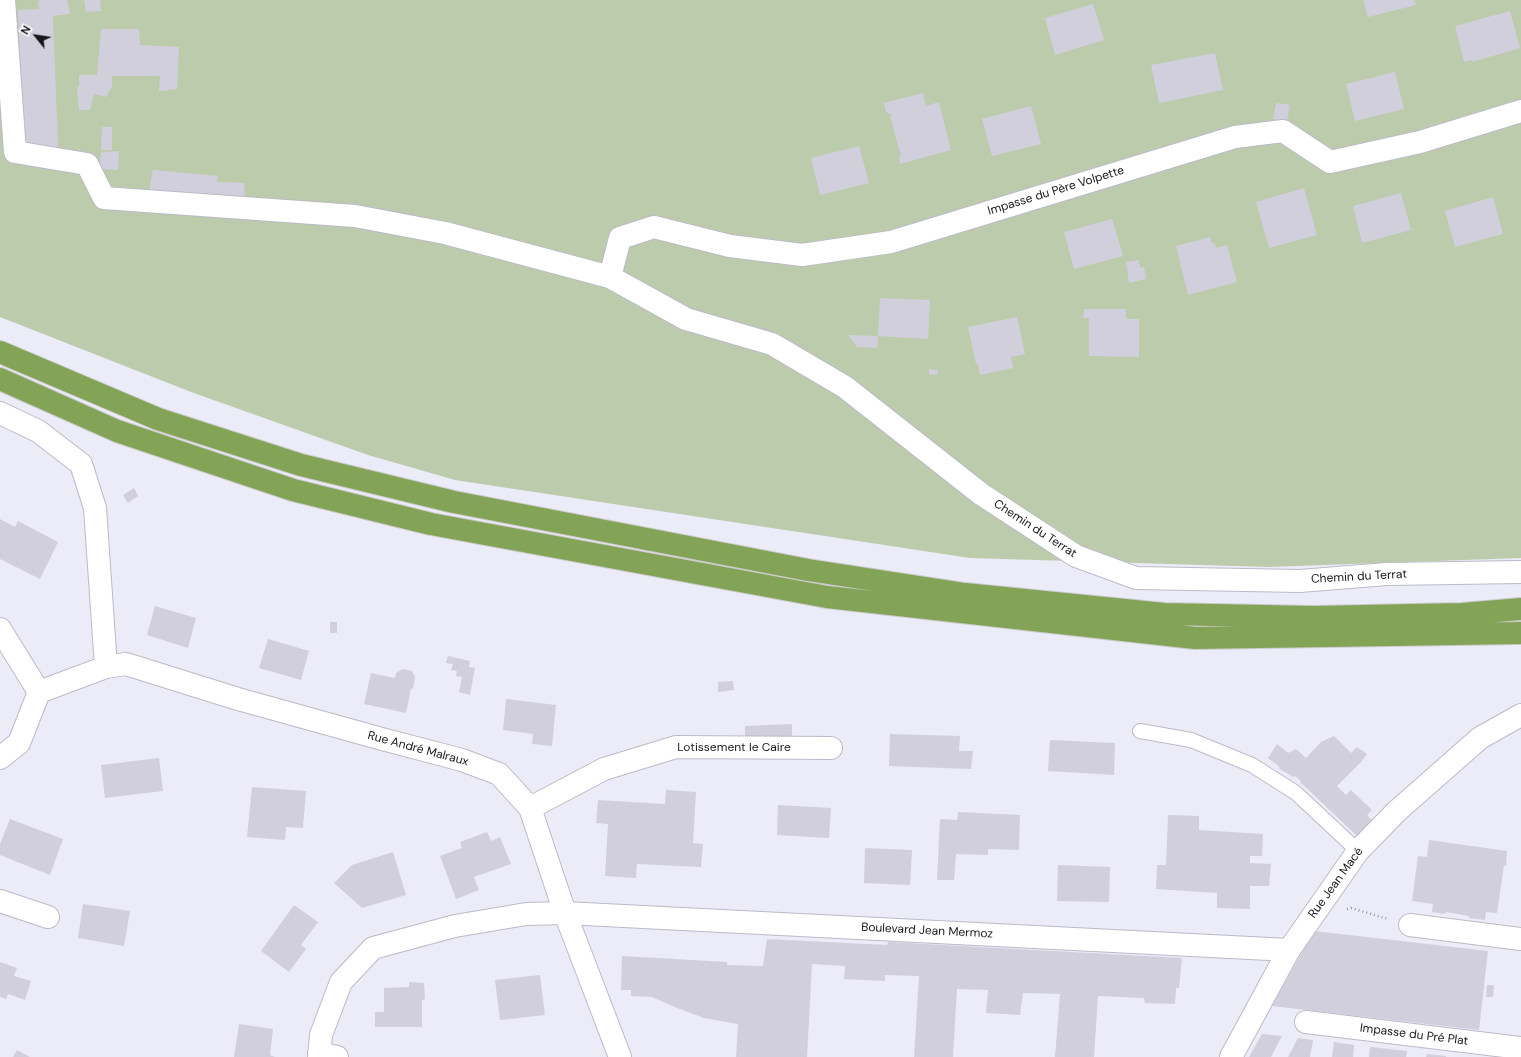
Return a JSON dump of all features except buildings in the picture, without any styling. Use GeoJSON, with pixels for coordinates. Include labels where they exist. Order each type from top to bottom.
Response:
{"type":"FeatureCollection","features":[{"type":"Feature","properties":{"kind":"highway"},"geometry":{"type":"LineString","coordinates":[[0,352],[158,419],[301,465],[454,502],[808,570],[965,594],[1164,614],[1314,617],[1462,614],[1521,609]]}},
{"type":"Feature","properties":{"kind":"highway"},"geometry":{"type":"LineString","coordinates":[[0,379],[117,431],[293,490],[431,524],[827,597],[1195,638],[1521,633]]}},
{"type":"Feature","properties":{"kind":"street","name":"Chemin du Terrat"},"geometry":{"type":"LineString","coordinates":[[4,0],[15,152],[87,164],[104,198],[355,216],[445,233],[610,277],[686,319],[772,344],[845,387],[981,494],[1076,556],[1136,578],[1300,581],[1388,574],[1521,572]]}},
{"type":"Feature","properties":{"kind":"street","name":"Impasse du Père Volpette"},"geometry":{"type":"LineString","coordinates":[[610,277],[620,238],[654,227],[730,246],[802,255],[891,242],[1235,136],[1283,131],[1330,162],[1420,142],[1521,112]]}},
{"type":"Feature","properties":{"kind":"street"},"geometry":{"type":"LineString","coordinates":[[0,413],[38,431],[81,464],[95,508],[106,667]]}},
{"type":"Feature","properties":{"kind":"street"},"geometry":{"type":"LineString","coordinates":[[0,629],[39,692],[19,743],[0,758]]}},
{"type":"Feature","properties":{"kind":"street","name":"Rue André Malraux"},"geometry":{"type":"LineString","coordinates":[[39,692],[106,667],[126,664],[253,703],[462,760],[499,774],[530,808],[565,913],[620,1057]]}},
{"type":"Feature","properties":{"kind":"street","name":"Rue Jean Macé"},"geometry":{"type":"LineString","coordinates":[[1231,1057],[1290,950],[1358,851],[1397,811],[1480,738],[1521,715]]}},
{"type":"Feature","properties":{"kind":"street","name":"Lotissement le Caire"},"geometry":{"type":"LineString","coordinates":[[530,808],[604,769],[676,747],[831,748]]}},
{"type":"Feature","properties":{"kind":"street"},"geometry":{"type":"LineString","coordinates":[[0,901],[48,917]]}},
{"type":"Feature","properties":{"kind":"street","name":"Boulevard Jean Mermoz"},"geometry":{"type":"LineString","coordinates":[[325,1056],[321,1035],[341,982],[373,948],[455,926],[526,914],[565,913],[1290,950]]}},
{"type":"Feature","properties":{"kind":"street"},"geometry":{"type":"LineString","coordinates":[[1410,925],[1521,939]]}},
{"type":"Feature","properties":{"kind":"street","name":"Impasse du Pré Plat"},"geometry":{"type":"LineString","coordinates":[[1306,1022],[1521,1048]]}},
{"type":"Feature","properties":{"kind":"lane"},"geometry":{"type":"LineString","coordinates":[[1140,731],[1191,740],[1252,765],[1296,793],[1358,851]]}},
{"type":"Feature","properties":{"kind":"path"},"geometry":{"type":"LineString","coordinates":[[1344,910],[1350,908],[1410,925]]}},
{"type":"Feature","properties":{"kind":"green space"},"geometry":{"type":"Polygon","coordinates":[[[0,0],[1521,0],[1521,558],[1268,567],[970,558],[455,480],[368,455],[191,392],[0,317],[0,0]]]}}]}
